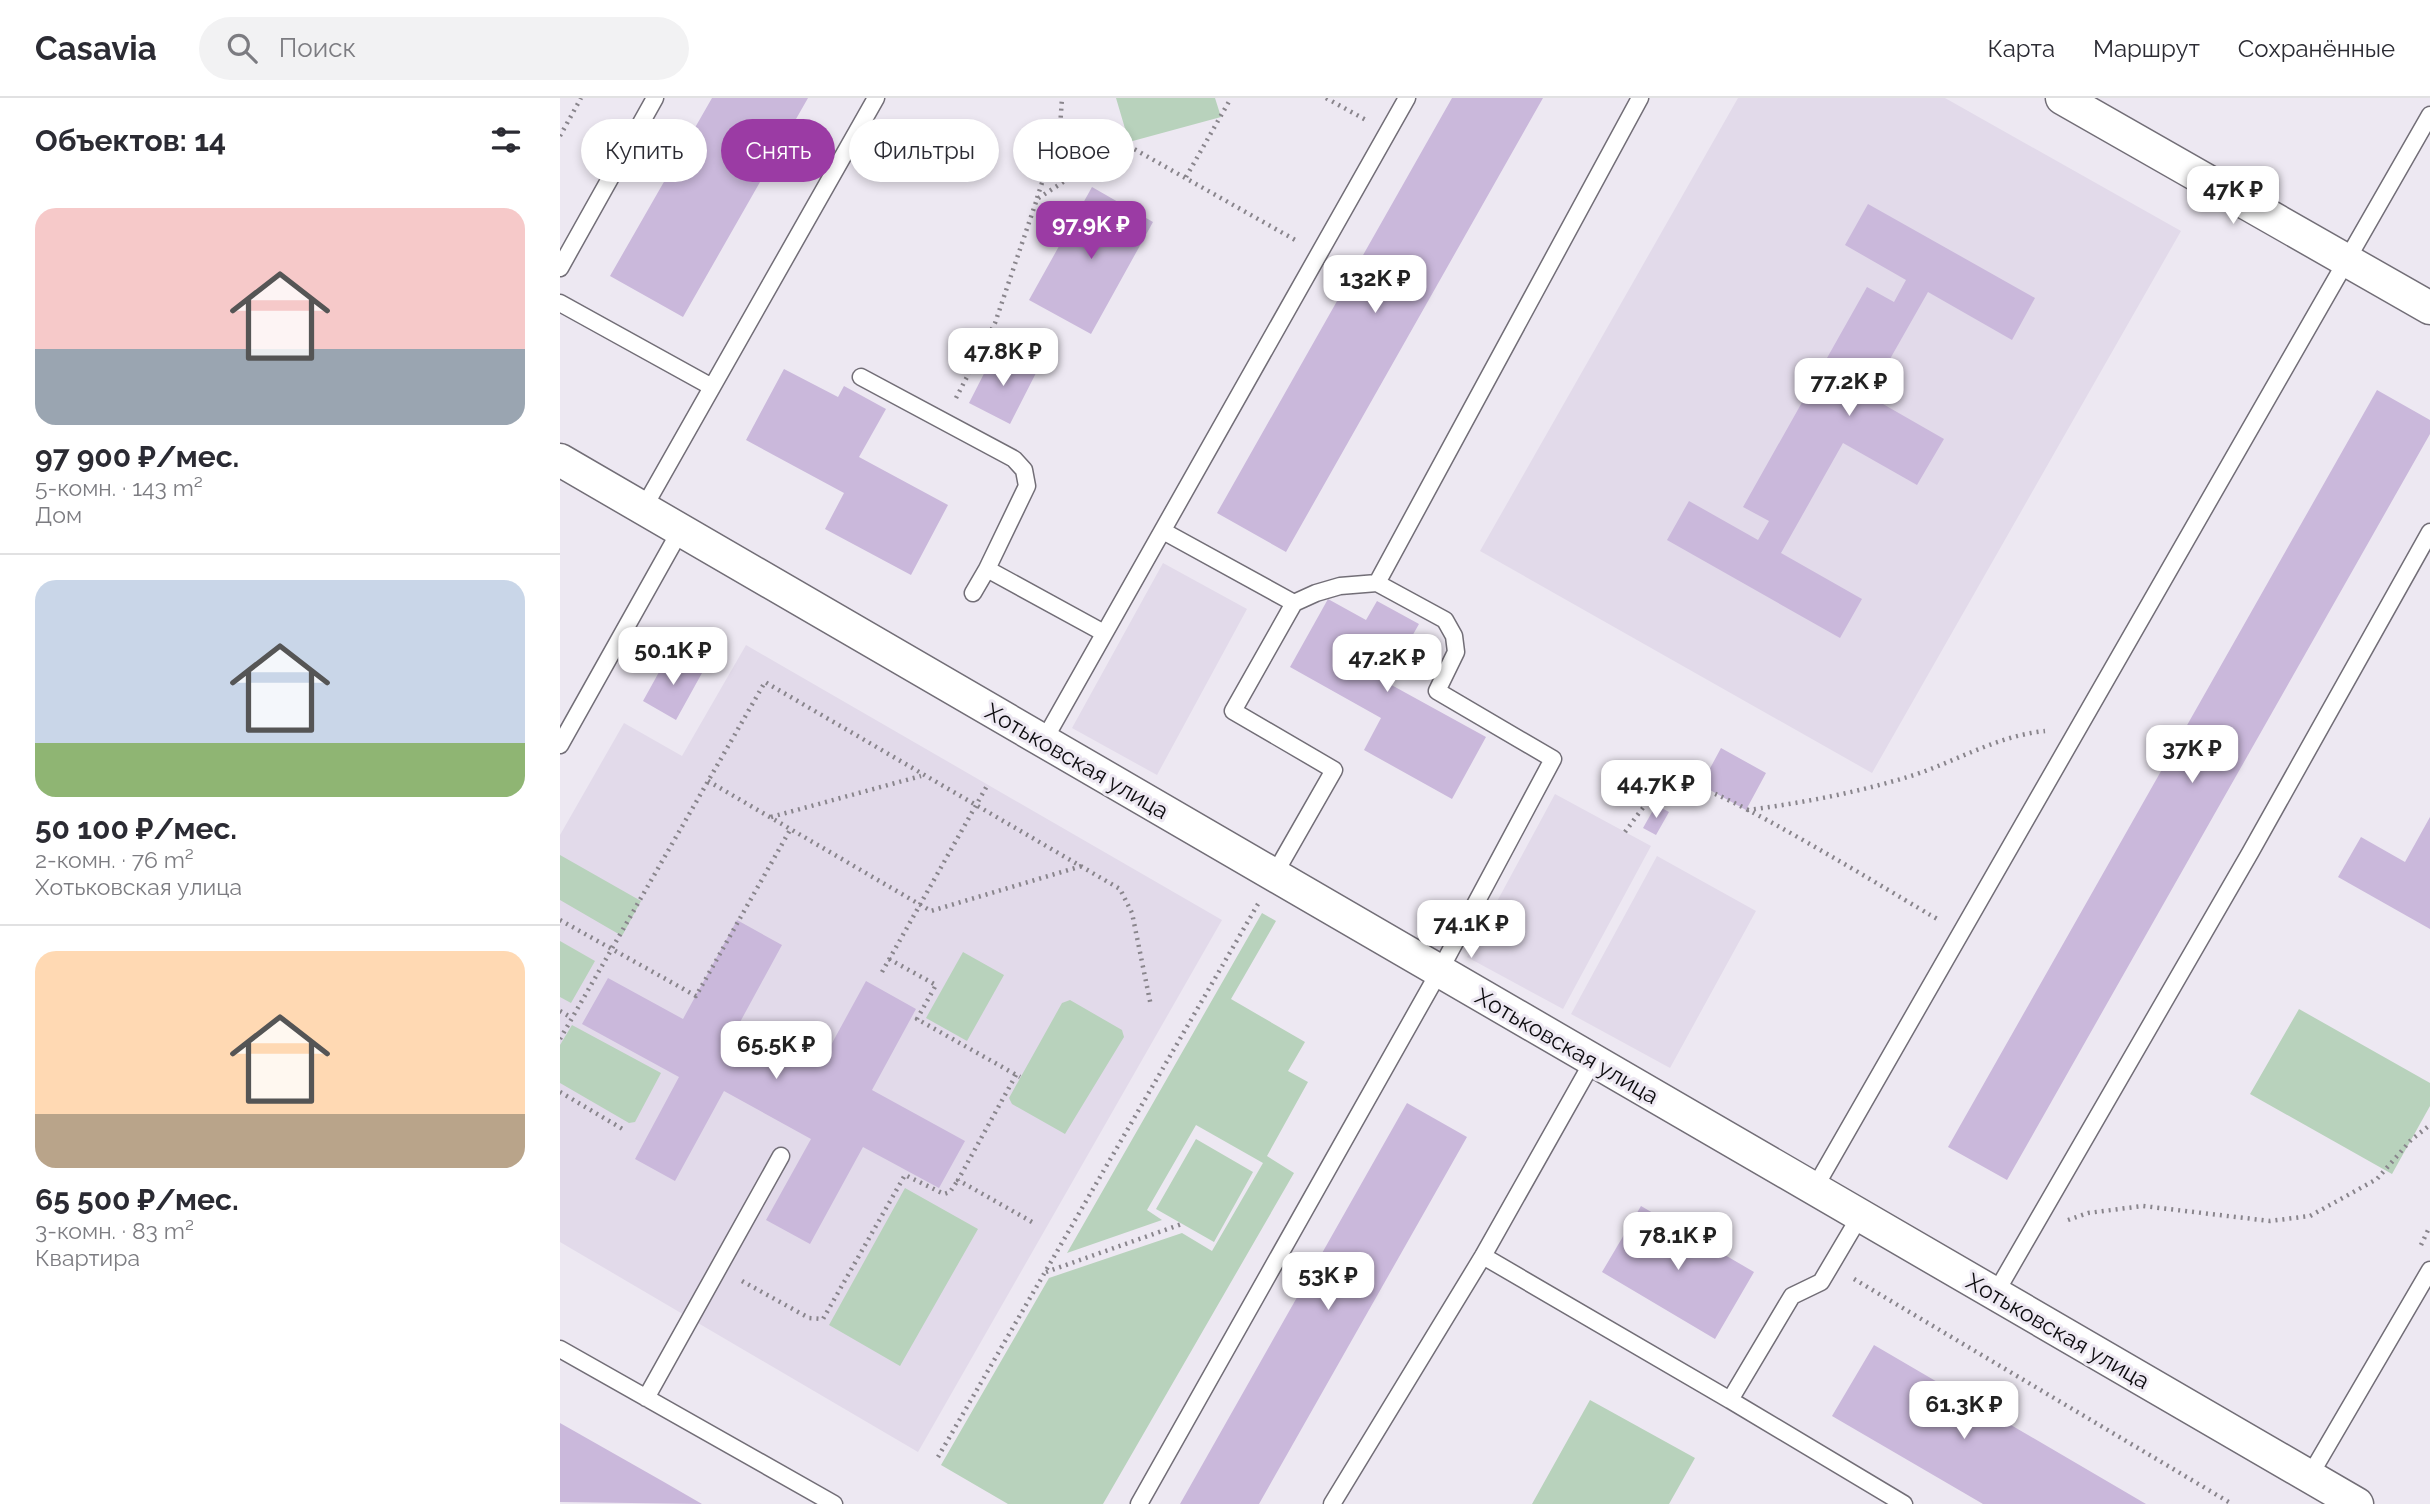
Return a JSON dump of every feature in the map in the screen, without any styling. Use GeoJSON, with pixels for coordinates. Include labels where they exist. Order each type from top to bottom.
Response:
{"type":"FeatureCollection","features":[{"type":"Feature","properties":{"kind":"street"},"geometry":{"type":"LineString","coordinates":[[2062,98],[2430,308]]}},
{"type":"Feature","properties":{"kind":"street","name":"Хотьковская улица"},"geometry":{"type":"LineString","coordinates":[[560,460],[1043,741],[1269,885],[1440,972],[2357,1504]]}},
{"type":"Feature","properties":{"kind":"lane"},"geometry":{"type":"LineString","coordinates":[[560,268],[655,98]]}},
{"type":"Feature","properties":{"kind":"lane"},"geometry":{"type":"LineString","coordinates":[[643,509],[876,98]]}},
{"type":"Feature","properties":{"kind":"lane"},"geometry":{"type":"LineString","coordinates":[[1043,741],[1407,98]]}},
{"type":"Feature","properties":{"kind":"lane"},"geometry":{"type":"LineString","coordinates":[[1377,583],[1640,98]]}},
{"type":"Feature","properties":{"kind":"lane"},"geometry":{"type":"LineString","coordinates":[[1814,1189],[2430,115]]}},
{"type":"Feature","properties":{"kind":"lane"},"geometry":{"type":"LineString","coordinates":[[560,303],[712,387]]}},
{"type":"Feature","properties":{"kind":"lane"},"geometry":{"type":"LineString","coordinates":[[861,377],[1014,459],[1024,470],[1027,486],[988,569],[973,593]]}},
{"type":"Feature","properties":{"kind":"lane"},"geometry":{"type":"LineString","coordinates":[[560,746],[680,531]]}},
{"type":"Feature","properties":{"kind":"lane"},"geometry":{"type":"LineString","coordinates":[[1163,531],[1294,603]]}},
{"type":"Feature","properties":{"kind":"lane"},"geometry":{"type":"LineString","coordinates":[[1995,1294],[2430,532]]}},
{"type":"Feature","properties":{"kind":"lane"},"geometry":{"type":"LineString","coordinates":[[988,569],[1104,634]]}},
{"type":"Feature","properties":{"kind":"lane"},"geometry":{"type":"LineString","coordinates":[[1139,1504],[1440,972],[1553,759],[1437,691],[1456,652],[1454,636],[1445,620],[1377,583],[1340,586],[1315,593],[1294,603],[1233,711],[1334,771],[1269,885]]}},
{"type":"Feature","properties":{"kind":"lane"},"geometry":{"type":"LineString","coordinates":[[1332,1504],[1483,1256],[1593,1061]]}},
{"type":"Feature","properties":{"kind":"lane"},"geometry":{"type":"LineString","coordinates":[[646,1398],[781,1156]]}},
{"type":"Feature","properties":{"kind":"lane"},"geometry":{"type":"LineString","coordinates":[[1730,1401],[1792,1296],[1821,1282],[1860,1216]]}},
{"type":"Feature","properties":{"kind":"lane"},"geometry":{"type":"LineString","coordinates":[[1483,1256],[1904,1504]]}},
{"type":"Feature","properties":{"kind":"lane"},"geometry":{"type":"LineString","coordinates":[[2309,1477],[2430,1270]]}},
{"type":"Feature","properties":{"kind":"lane"},"geometry":{"type":"LineString","coordinates":[[560,1349],[834,1504]]}},
{"type":"Feature","properties":{"kind":"path"},"geometry":{"type":"LineString","coordinates":[[560,136],[581,98]]}},
{"type":"Feature","properties":{"kind":"path"},"geometry":{"type":"LineString","coordinates":[[943,421],[995,323],[1060,128],[1062,98]]}},
{"type":"Feature","properties":{"kind":"path"},"geometry":{"type":"LineString","coordinates":[[1186,177],[1231,98]]}},
{"type":"Feature","properties":{"kind":"path"},"geometry":{"type":"LineString","coordinates":[[1326,98],[1388,132]]}},
{"type":"Feature","properties":{"kind":"path"},"geometry":{"type":"LineString","coordinates":[[1037,199],[1119,146],[1135,149],[1319,254]]}},
{"type":"Feature","properties":{"kind":"path"},"geometry":{"type":"LineString","coordinates":[[560,1039],[765,682],[922,776],[1120,888],[1132,913],[1151,1006]]}},
{"type":"Feature","properties":{"kind":"path"},"geometry":{"type":"LineString","coordinates":[[1746,810],[1828,797],[1915,774],[1995,740],[2044,730],[2074,735]]}},
{"type":"Feature","properties":{"kind":"path"},"geometry":{"type":"LineString","coordinates":[[770,818],[922,776]]}},
{"type":"Feature","properties":{"kind":"path"},"geometry":{"type":"LineString","coordinates":[[708,781],[931,911],[1083,865]]}},
{"type":"Feature","properties":{"kind":"path"},"geometry":{"type":"LineString","coordinates":[[1625,832],[1650,798],[1664,788],[1686,783],[1746,810],[1961,932]]}},
{"type":"Feature","properties":{"kind":"path"},"geometry":{"type":"LineString","coordinates":[[882,972],[988,784]]}},
{"type":"Feature","properties":{"kind":"path"},"geometry":{"type":"LineString","coordinates":[[560,920],[696,996],[790,830]]}},
{"type":"Feature","properties":{"kind":"path"},"geometry":{"type":"LineString","coordinates":[[938,1457],[1269,885]]}},
{"type":"Feature","properties":{"kind":"path"},"geometry":{"type":"LineString","coordinates":[[719,1268],[809,1318],[823,1319],[905,1175],[944,1194],[950,1192],[1018,1076],[917,1019],[936,985],[889,959]]}},
{"type":"Feature","properties":{"kind":"path"},"geometry":{"type":"LineString","coordinates":[[560,1011],[572,1017]]}},
{"type":"Feature","properties":{"kind":"path"},"geometry":{"type":"LineString","coordinates":[[560,1092],[626,1131]]}},
{"type":"Feature","properties":{"kind":"path"},"geometry":{"type":"LineString","coordinates":[[2031,1232],[2088,1213],[2143,1206],[2270,1220],[2310,1216],[2377,1179],[2412,1140],[2430,1125]]}},
{"type":"Feature","properties":{"kind":"path"},"geometry":{"type":"LineString","coordinates":[[958,1180],[1032,1222]]}},
{"type":"Feature","properties":{"kind":"path"},"geometry":{"type":"LineString","coordinates":[[1045,1272],[1182,1224]]}},
{"type":"Feature","properties":{"kind":"path"},"geometry":{"type":"LineString","coordinates":[[1831,1265],[2232,1504]]}},
{"type":"Feature","properties":{"kind":"shaded area"},"geometry":{"type":"Polygon","coordinates":[[[1738,98],[1945,98],[2181,231],[1872,773],[1480,551],[1738,98]]]}},
{"type":"Feature","properties":{"kind":"shaded area"},"geometry":{"type":"Polygon","coordinates":[[[1163,563],[1247,609],[1157,775],[1072,728],[1163,563]]]}},
{"type":"Feature","properties":{"kind":"shaded area"},"geometry":{"type":"Polygon","coordinates":[[[746,645],[1222,920],[918,1452],[560,1242],[560,835],[624,723],[682,756],[746,645]]]}},
{"type":"Feature","properties":{"kind":"shaded area"},"geometry":{"type":"Polygon","coordinates":[[[1555,794],[1651,846],[1563,1009],[1467,957],[1555,794]]]}},
{"type":"Feature","properties":{"kind":"shaded area"},"geometry":{"type":"Polygon","coordinates":[[[1657,856],[1756,911],[1670,1068],[1571,1014],[1657,856]]]}},
{"type":"Feature","properties":{"kind":"green space"},"geometry":{"type":"Polygon","coordinates":[[[1116,98],[1215,98],[1221,117],[1134,141],[1134,119],[1122,119],[1116,98]]]}},
{"type":"Feature","properties":{"kind":"green space"},"geometry":{"type":"Polygon","coordinates":[[[560,855],[641,901],[622,936],[560,900],[560,855]]]}},
{"type":"Feature","properties":{"kind":"green space"},"geometry":{"type":"Polygon","coordinates":[[[1262,913],[1276,921],[1231,999],[1305,1042],[1288,1071],[1308,1082],[1267,1156],[1294,1173],[1103,1504],[1008,1504],[941,1465],[1049,1278],[1182,1233],[1212,1251],[1263,1163],[1196,1125],[1147,1210],[1162,1220],[1067,1253],[1262,913]]]}},
{"type":"Feature","properties":{"kind":"green space"},"geometry":{"type":"Polygon","coordinates":[[[560,941],[595,961],[571,1003],[560,997],[560,941]]]}},
{"type":"Feature","properties":{"kind":"green space"},"geometry":{"type":"Polygon","coordinates":[[[963,952],[1004,975],[967,1041],[926,1018],[963,952]]]}},
{"type":"Feature","properties":{"kind":"green space"},"geometry":{"type":"Polygon","coordinates":[[[1070,1000],[1122,1030],[1124,1037],[1065,1134],[1012,1104],[1009,1098],[1062,1003],[1070,1000]]]}},
{"type":"Feature","properties":{"kind":"green space"},"geometry":{"type":"Polygon","coordinates":[[[2299,1009],[2430,1083],[2430,1106],[2392,1174],[2250,1094],[2299,1009]]]}},
{"type":"Feature","properties":{"kind":"green space"},"geometry":{"type":"Polygon","coordinates":[[[572,1025],[661,1073],[635,1122],[629,1123],[560,1083],[560,1045],[572,1025]]]}},
{"type":"Feature","properties":{"kind":"green space"},"geometry":{"type":"Polygon","coordinates":[[[1196,1139],[1253,1172],[1214,1242],[1156,1209],[1196,1139]]]}},
{"type":"Feature","properties":{"kind":"green space"},"geometry":{"type":"Polygon","coordinates":[[[905,1188],[978,1229],[900,1366],[829,1325],[905,1188]]]}},
{"type":"Feature","properties":{"kind":"green space"},"geometry":{"type":"Polygon","coordinates":[[[1590,1400],[1695,1458],[1669,1504],[1532,1504],[1590,1400]]]}},
{"type":"Feature","properties":{"kind":"building"},"geometry":{"type":"Polygon","coordinates":[[[712,98],[808,98],[796,119],[721,119],[721,182],[760,182],[683,317],[610,276],[664,182],[707,182],[707,119],[700,119],[712,98]]]}},
{"type":"Feature","properties":{"kind":"building"},"geometry":{"type":"Polygon","coordinates":[[[1452,98],[1543,98],[1286,552],[1217,513],[1452,98]]]}},
{"type":"Feature","properties":{"kind":"building"},"geometry":{"type":"Polygon","coordinates":[[[1092,187],[1153,222],[1091,334],[1029,300],[1092,187]]]}},
{"type":"Feature","properties":{"kind":"building"},"geometry":{"type":"Polygon","coordinates":[[[1868,204],[2035,298],[2012,340],[1928,292],[1869,396],[1944,439],[1917,485],[1843,443],[1781,553],[1862,599],[1840,638],[1667,540],[1689,501],[1758,540],[1769,521],[1743,507],[1867,287],[1894,302],[1906,280],[1845,245],[1868,204]]]}},
{"type":"Feature","properties":{"kind":"building"},"geometry":{"type":"Polygon","coordinates":[[[995,352],[1036,373],[1010,424],[969,403],[995,352]]]}},
{"type":"Feature","properties":{"kind":"building"},"geometry":{"type":"Polygon","coordinates":[[[784,369],[838,397],[844,386],[886,409],[859,457],[948,505],[911,575],[825,529],[844,493],[746,440],[784,369]]]}},
{"type":"Feature","properties":{"kind":"building"},"geometry":{"type":"Polygon","coordinates":[[[2377,390],[2430,420],[2430,434],[2007,1180],[1948,1147],[2377,390]]]}},
{"type":"Feature","properties":{"kind":"building"},"geometry":{"type":"Polygon","coordinates":[[[1328,599],[1366,620],[1377,601],[1419,624],[1386,682],[1486,737],[1452,799],[1364,750],[1381,718],[1290,667],[1328,599]]]}},
{"type":"Feature","properties":{"kind":"building"},"geometry":{"type":"Polygon","coordinates":[[[669,654],[702,673],[676,720],[643,701],[669,654]]]}},
{"type":"Feature","properties":{"kind":"building"},"geometry":{"type":"Polygon","coordinates":[[[1721,748],[1766,773],[1746,810],[1701,785],[1721,748]]]}},
{"type":"Feature","properties":{"kind":"building"},"geometry":{"type":"Polygon","coordinates":[[[1656,805],[1669,812],[1656,835],[1643,828],[1656,805]]]}},
{"type":"Feature","properties":{"kind":"building"},"geometry":{"type":"Polygon","coordinates":[[[2430,817],[2430,929],[2338,877],[2361,837],[2405,862],[2430,817]]]}},
{"type":"Feature","properties":{"kind":"building"},"geometry":{"type":"Polygon","coordinates":[[[737,920],[782,945],[739,1024],[819,1067],[866,981],[916,1009],[872,1090],[965,1141],[939,1188],[863,1147],[810,1244],[766,1220],[811,1139],[724,1091],[675,1181],[635,1159],[679,1077],[582,1024],[608,978],[683,1019],[737,920]]]}},
{"type":"Feature","properties":{"kind":"building"},"geometry":{"type":"Polygon","coordinates":[[[1407,1103],[1467,1137],[1259,1504],[1180,1504],[1407,1103]]]}},
{"type":"Feature","properties":{"kind":"building"},"geometry":{"type":"Polygon","coordinates":[[[1641,1206],[1754,1272],[1715,1339],[1602,1272],[1641,1206]]]}},
{"type":"Feature","properties":{"kind":"building"},"geometry":{"type":"Polygon","coordinates":[[[1874,1345],[2146,1504],[1983,1504],[1832,1416],[1874,1345]]]}},
{"type":"Feature","properties":{"kind":"building"},"geometry":{"type":"Polygon","coordinates":[[[560,1423],[664,1482],[702,1504],[560,1502],[560,1423]]]}}]}
